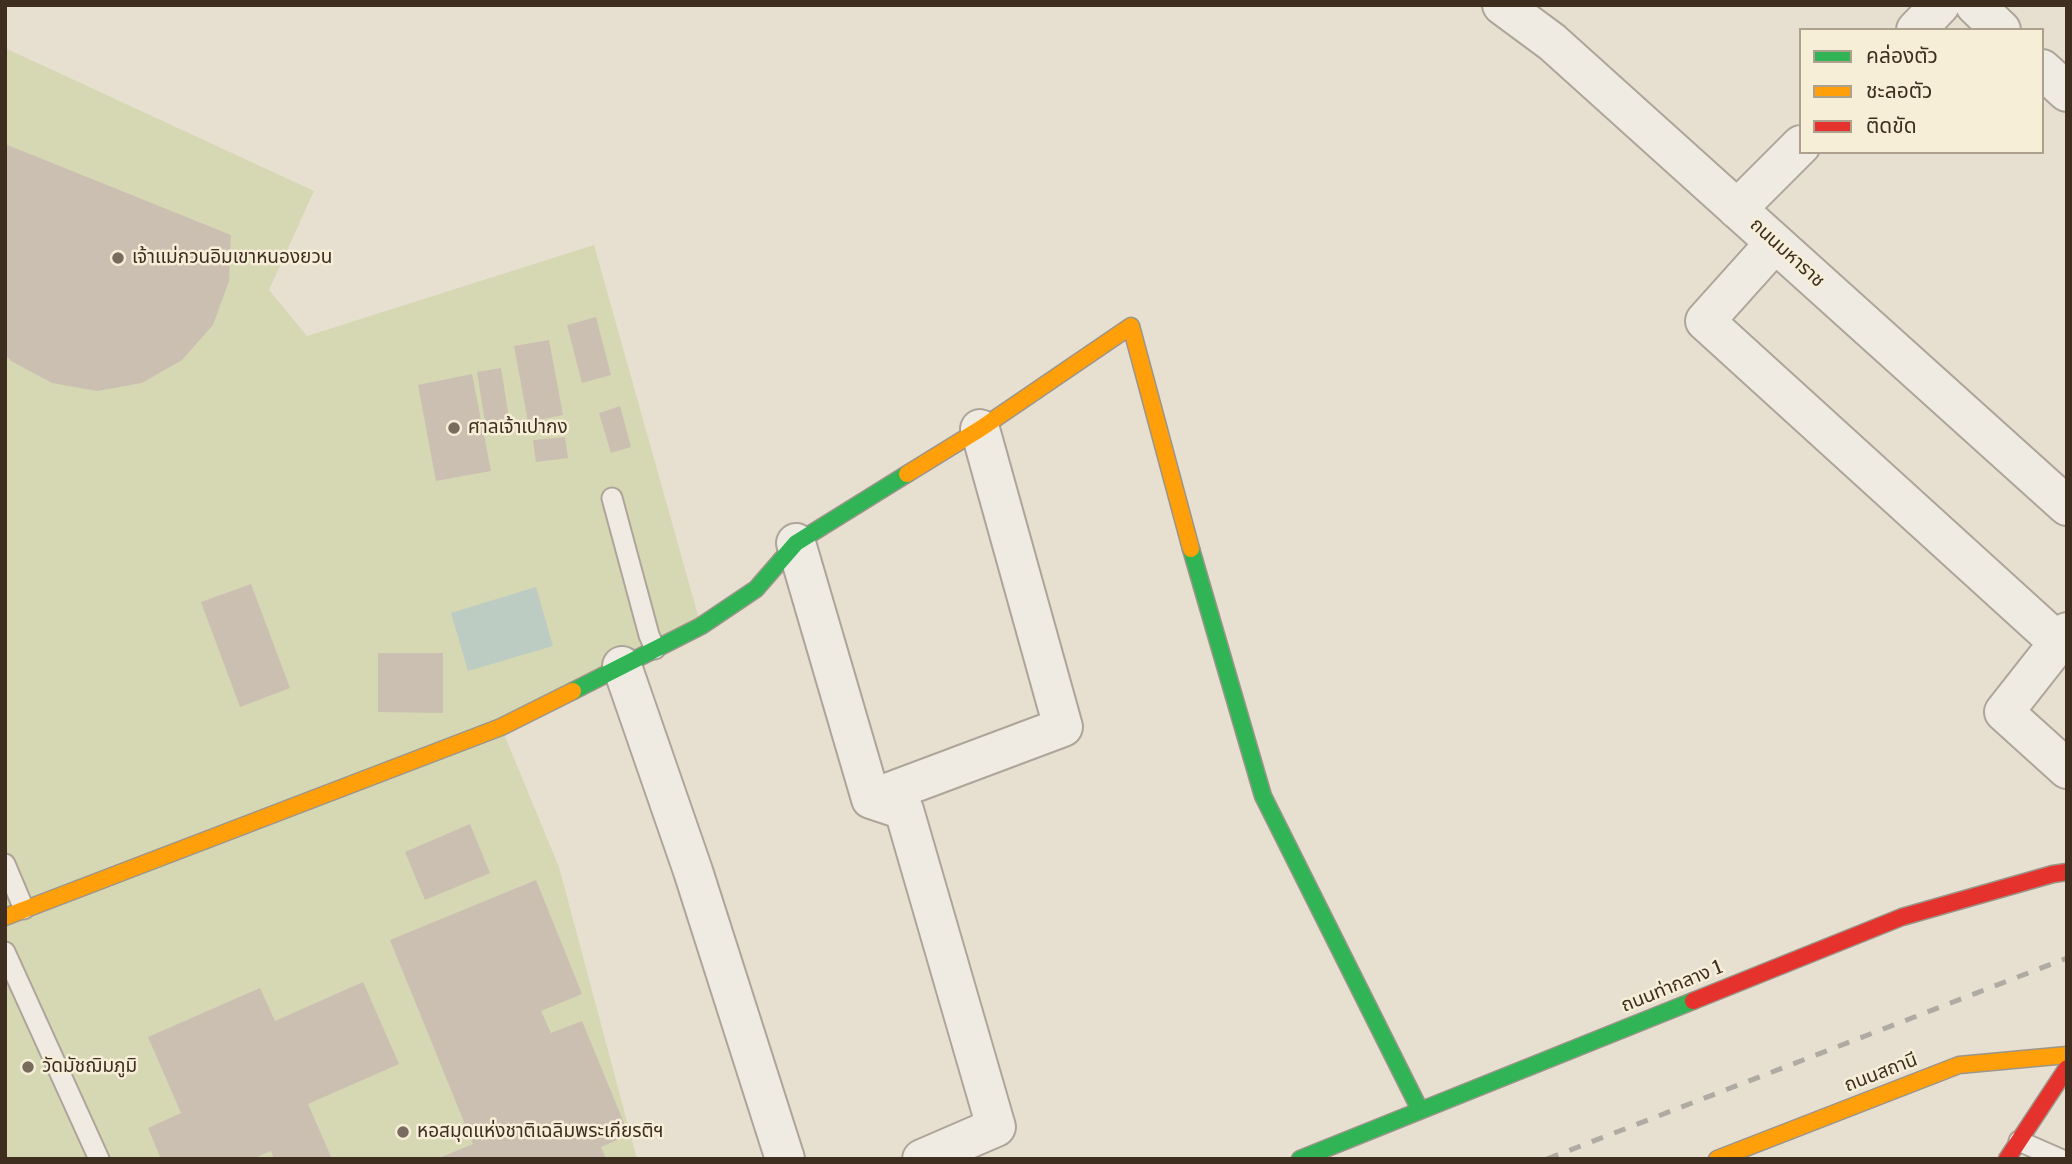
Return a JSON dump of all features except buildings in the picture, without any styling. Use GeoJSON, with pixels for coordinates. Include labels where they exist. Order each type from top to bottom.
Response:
{"type":"FeatureCollection","features":[{"type":"Feature","properties":{"kind":"street","name":"ถนนมหาราช"},"geometry":{"type":"LineString","coordinates":[[1503,5],[1552,42],[2067,506]]}},
{"type":"Feature","properties":{"kind":"street"},"geometry":{"type":"LineString","coordinates":[[1918,28],[1940,5]]}},
{"type":"Feature","properties":{"kind":"street"},"geometry":{"type":"LineString","coordinates":[[1975,5],[1999,28]]}},
{"type":"Feature","properties":{"kind":"street"},"geometry":{"type":"LineString","coordinates":[[2044,71],[2067,92]]}},
{"type":"Feature","properties":{"kind":"street"},"geometry":{"type":"LineString","coordinates":[[1737,209],[1799,147]]}},
{"type":"Feature","properties":{"kind":"street"},"geometry":{"type":"LineString","coordinates":[[1775,243],[1705,321],[2063,637],[2004,712],[2067,769]]}},
{"type":"Feature","properties":{"kind":"street"},"geometry":{"type":"LineString","coordinates":[[5,918],[501,727],[701,626],[756,589],[796,543],[980,429],[1131,326],[1192,552],[1263,796],[1420,1110]]}},
{"type":"Feature","properties":{"kind":"street"},"geometry":{"type":"LineString","coordinates":[[871,799],[1063,727],[980,429]]}},
{"type":"Feature","properties":{"kind":"street"},"geometry":{"type":"LineString","coordinates":[[796,543],[871,799]]}},
{"type":"Feature","properties":{"kind":"street"},"geometry":{"type":"LineString","coordinates":[[622,666],[693,871],[785,1159]]}},
{"type":"Feature","properties":{"kind":"street"},"geometry":{"type":"LineString","coordinates":[[871,799],[904,810],[996,1127],[922,1159]]}},
{"type":"Feature","properties":{"kind":"street","name":"ถนนท่ากลาง 1"},"geometry":{"type":"LineString","coordinates":[[1300,1159],[1902,917],[2067,872]]}},
{"type":"Feature","properties":{"kind":"street","name":"ถนนสถานี"},"geometry":{"type":"LineString","coordinates":[[1717,1159],[1959,1065],[2067,1055]]}},
{"type":"Feature","properties":{"kind":"street"},"geometry":{"type":"LineString","coordinates":[[2007,1159],[2067,1068]]}},
{"type":"Feature","properties":{"kind":"lane"},"geometry":{"type":"LineString","coordinates":[[612,498],[655,649]]}},
{"type":"Feature","properties":{"kind":"lane"},"geometry":{"type":"LineString","coordinates":[[5,864],[24,909]]}},
{"type":"Feature","properties":{"kind":"lane"},"geometry":{"type":"LineString","coordinates":[[5,952],[99,1159]]}},
{"type":"Feature","properties":{"kind":"lane"},"geometry":{"type":"LineString","coordinates":[[2019,1141],[2060,1159]]}},
{"type":"Feature","properties":{"kind":"green space"},"geometry":{"type":"Polygon","coordinates":[[[5,48],[314,191],[269,290],[307,336],[594,245],[701,626],[501,727],[559,867],[637,1159],[5,1159],[5,48]]]}},
{"type":"Feature","properties":{"kind":"shaded area"},"geometry":{"type":"Polygon","coordinates":[[[536,587],[553,646],[468,671],[451,613],[536,587]]]}},
{"type":"Feature","properties":{"kind":"railway"},"geometry":{"type":"LineString","coordinates":[[1547,1159],[2067,958]]}},
{"type":"Feature","properties":{"kind":"traffic: fast"},"geometry":{"type":"LineString","coordinates":[[573,691],[701,626],[756,589],[796,543],[907,474]]}},
{"type":"Feature","properties":{"kind":"traffic: fast"},"geometry":{"type":"LineString","coordinates":[[1191,549],[1263,796],[1420,1110]]}},
{"type":"Feature","properties":{"kind":"traffic: fast"},"geometry":{"type":"LineString","coordinates":[[1300,1159],[1693,1001]]}},
{"type":"Feature","properties":{"kind":"traffic: slow"},"geometry":{"type":"LineString","coordinates":[[907,474],[980,429],[1131,326],[1191,549]]}},
{"type":"Feature","properties":{"kind":"traffic: slow"},"geometry":{"type":"LineString","coordinates":[[5,917],[501,727],[573,691]]}},
{"type":"Feature","properties":{"kind":"traffic: slow"},"geometry":{"type":"LineString","coordinates":[[1717,1159],[1959,1065],[2067,1055]]}},
{"type":"Feature","properties":{"kind":"traffic: jam"},"geometry":{"type":"LineString","coordinates":[[1693,1001],[1902,917],[2067,872]]}},
{"type":"Feature","properties":{"kind":"traffic: jam"},"geometry":{"type":"LineString","coordinates":[[2007,1159],[2067,1068]]}},
{"type":"Feature","properties":{"kind":"place","name":"เจ้าเเม่กวนอิมเขาหนองยวน"},"geometry":{"type":"Point","coordinates":[118,258]}},
{"type":"Feature","properties":{"kind":"place","name":"ศาลเจ้าเปากง"},"geometry":{"type":"Point","coordinates":[454,428]}},
{"type":"Feature","properties":{"kind":"place","name":"วัดมัชฌิมภูมิ"},"geometry":{"type":"Point","coordinates":[28,1067]}},
{"type":"Feature","properties":{"kind":"place","name":"หอสมุดแห่งชาติเฉลิมพระเกียรติฯ"},"geometry":{"type":"Point","coordinates":[403,1132]}}]}
